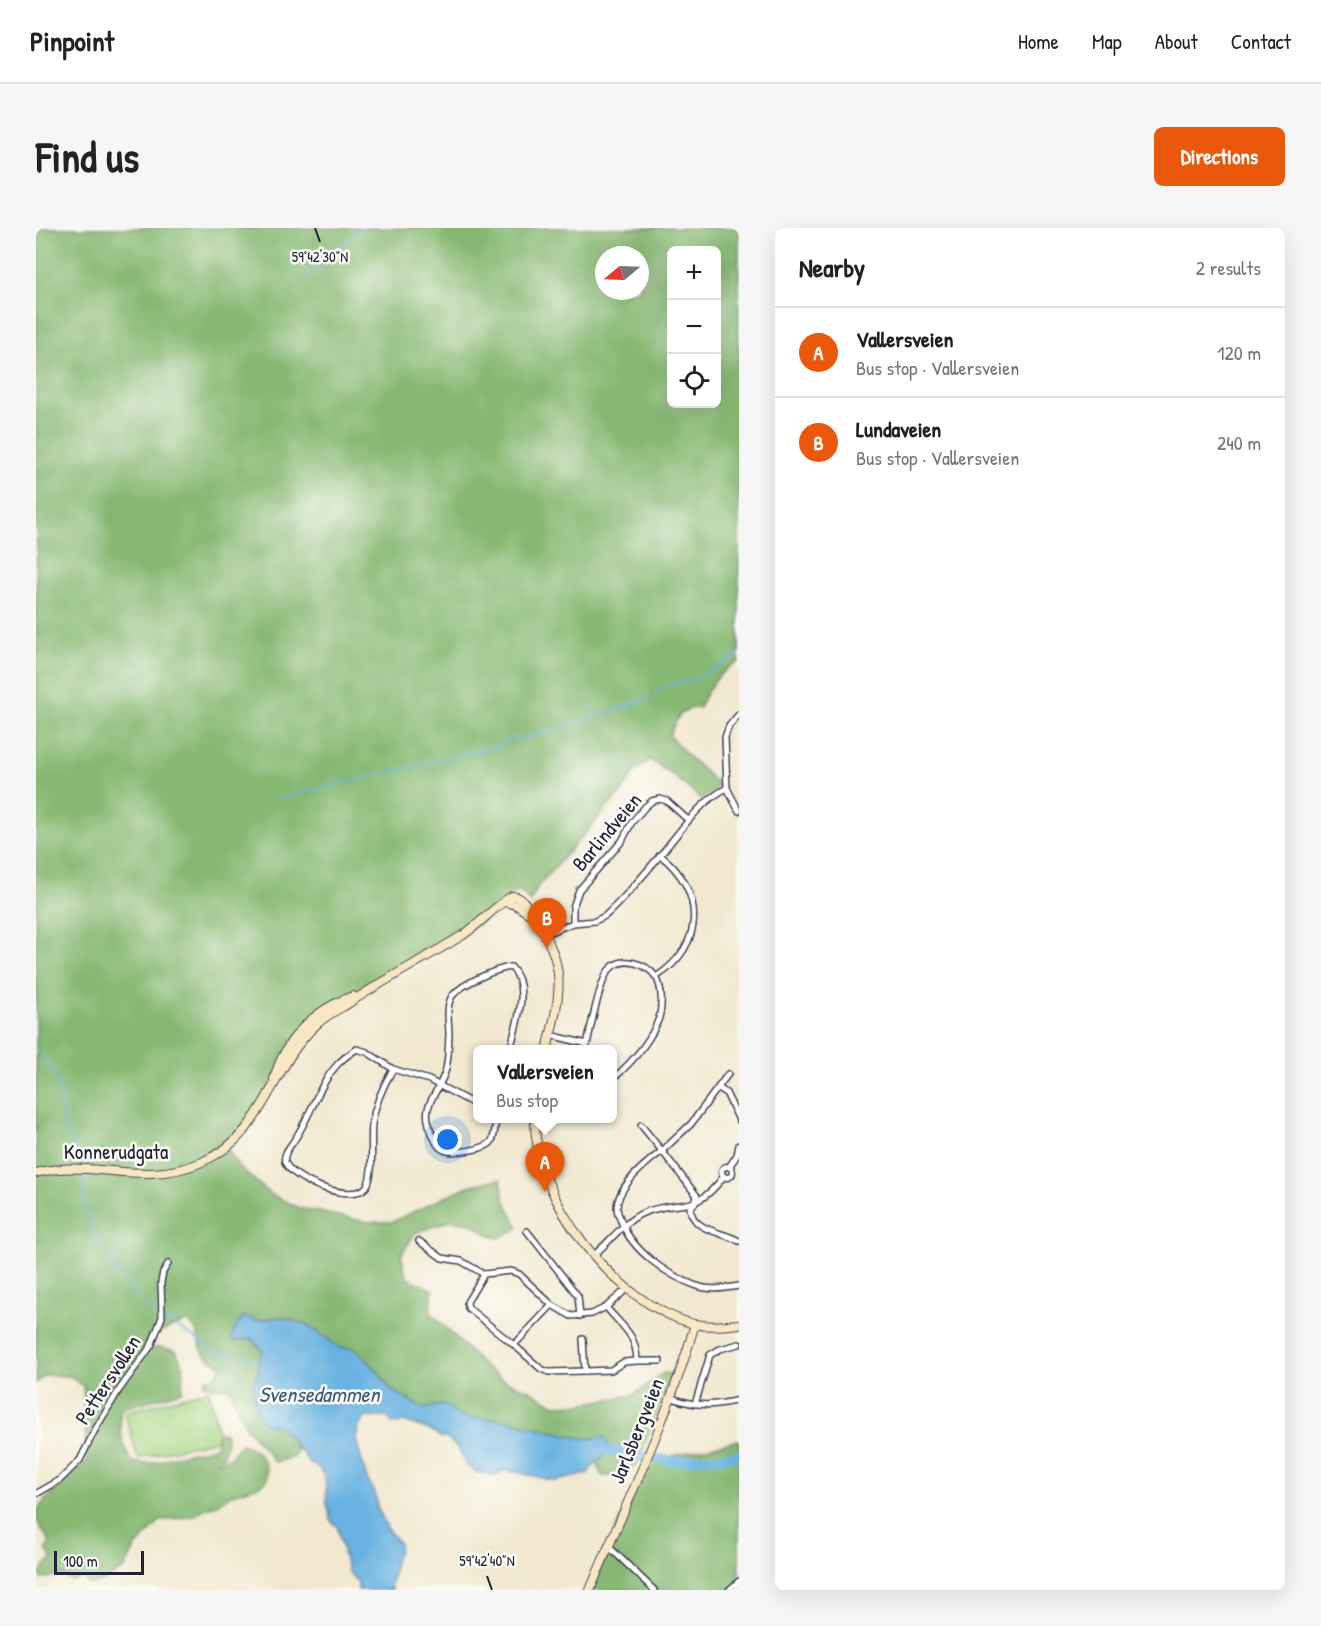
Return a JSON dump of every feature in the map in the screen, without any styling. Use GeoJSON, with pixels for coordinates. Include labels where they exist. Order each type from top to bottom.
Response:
{"type":"FeatureCollection","features":[{"type":"Feature","properties":{"kind":"main road","name":"Konnerudgata"},"geometry":{"type":"LineString","coordinates":[[36,1173],[54,1169],[72,1169],[153,1174],[172,1172],[208,1159],[226,1148],[257,1117],[307,1033],[320,1021],[361,993],[463,934],[505,902],[516,905],[532,915],[545,934]]}},
{"type":"Feature","properties":{"kind":"main road"},"geometry":{"type":"LineString","coordinates":[[545,934],[556,961],[559,977],[558,1000],[548,1045]]}},
{"type":"Feature","properties":{"kind":"main road"},"geometry":{"type":"LineString","coordinates":[[535,1123],[539,1155],[548,1185],[567,1218],[594,1255],[628,1288],[669,1314],[695,1324],[721,1326],[739,1324]]}},
{"type":"Feature","properties":{"kind":"main road","name":"Jarlsbergveien"},"geometry":{"type":"LineString","coordinates":[[590,1590],[672,1398],[695,1324]]}},
{"type":"Feature","properties":{"kind":"street"},"geometry":{"type":"LineString","coordinates":[[739,714],[729,726],[724,737],[727,788],[739,811]]}},
{"type":"Feature","properties":{"kind":"street"},"geometry":{"type":"LineString","coordinates":[[545,934],[573,923],[595,921],[605,916],[688,820],[718,793],[727,788]]}},
{"type":"Feature","properties":{"kind":"street","name":"Barlindveien"},"geometry":{"type":"LineString","coordinates":[[573,923],[573,907],[579,890],[622,841],[632,822],[645,807],[652,801],[660,799],[667,801],[688,820]]}},
{"type":"Feature","properties":{"kind":"street"},"geometry":{"type":"LineString","coordinates":[[656,977],[673,963],[686,945],[693,927],[694,911],[690,891],[683,879],[660,855]]}},
{"type":"Feature","properties":{"kind":"street"},"geometry":{"type":"LineString","coordinates":[[587,1045],[603,981],[609,969],[615,965],[630,962],[645,967],[656,977],[661,991],[661,1006],[656,1024],[642,1046],[617,1074]]}},
{"type":"Feature","properties":{"kind":"street"},"geometry":{"type":"LineString","coordinates":[[495,1123],[491,1142],[484,1147],[449,1152],[440,1149],[432,1135],[427,1114],[430,1098],[445,1072],[448,1059],[448,1010],[453,994],[489,973],[511,967],[518,975],[521,990],[511,1045]]}},
{"type":"Feature","properties":{"kind":"street"},"geometry":{"type":"LineString","coordinates":[[550,1035],[581,1045]]}},
{"type":"Feature","properties":{"kind":"street"},"geometry":{"type":"LineString","coordinates":[[393,1068],[384,1084],[376,1108],[371,1137],[369,1178],[366,1187],[355,1193],[336,1192],[304,1180],[290,1170],[285,1160],[286,1153],[306,1122],[326,1080],[342,1059],[357,1049],[362,1049],[393,1068],[419,1076],[473,1104]]}},
{"type":"Feature","properties":{"kind":"street"},"geometry":{"type":"LineString","coordinates":[[728,1074],[691,1124],[629,1181],[620,1197],[617,1210],[626,1234],[643,1253],[681,1279],[705,1288],[739,1287]]}},
{"type":"Feature","properties":{"kind":"street"},"geometry":{"type":"LineString","coordinates":[[719,1088],[726,1093],[739,1120]]}},
{"type":"Feature","properties":{"kind":"street"},"geometry":{"type":"LineString","coordinates":[[641,1125],[697,1196],[690,1208],[694,1221],[701,1227],[739,1241]]}},
{"type":"Feature","properties":{"kind":"street"},"geometry":{"type":"LineString","coordinates":[[724,1176],[722,1170],[724,1167],[729,1167],[737,1155],[739,1145]]}},
{"type":"Feature","properties":{"kind":"street"},"geometry":{"type":"LineString","coordinates":[[729,1167],[732,1169],[732,1174]]}},
{"type":"Feature","properties":{"kind":"street"},"geometry":{"type":"LineString","coordinates":[[594,1255],[623,1228],[645,1212],[694,1203],[710,1193],[724,1176],[728,1177],[732,1174]]}},
{"type":"Feature","properties":{"kind":"street"},"geometry":{"type":"LineString","coordinates":[[732,1174],[739,1177]]}},
{"type":"Feature","properties":{"kind":"street"},"geometry":{"type":"LineString","coordinates":[[527,1231],[578,1296],[580,1316]]}},
{"type":"Feature","properties":{"kind":"street"},"geometry":{"type":"LineString","coordinates":[[419,1241],[442,1258],[461,1261],[484,1274],[511,1271],[519,1274],[552,1305],[571,1316],[592,1314],[606,1307],[628,1288]]}},
{"type":"Feature","properties":{"kind":"street","name":"Pettersvollen"},"geometry":{"type":"LineString","coordinates":[[36,1494],[60,1480],[80,1460],[119,1390],[151,1346],[162,1317],[161,1282],[168,1263]]}},
{"type":"Feature","properties":{"kind":"street"},"geometry":{"type":"LineString","coordinates":[[484,1274],[467,1302],[468,1308],[541,1369],[549,1372],[611,1370],[624,1362],[660,1361]]}},
{"type":"Feature","properties":{"kind":"street"},"geometry":{"type":"LineString","coordinates":[[514,1345],[552,1305]]}},
{"type":"Feature","properties":{"kind":"street"},"geometry":{"type":"LineString","coordinates":[[606,1307],[632,1336],[636,1345],[637,1361]]}},
{"type":"Feature","properties":{"kind":"street"},"geometry":{"type":"LineString","coordinates":[[583,1339],[585,1371]]}},
{"type":"Feature","properties":{"kind":"street"},"geometry":{"type":"LineString","coordinates":[[695,1404],[710,1355],[720,1349],[739,1344]]}},
{"type":"Feature","properties":{"kind":"street"},"geometry":{"type":"LineString","coordinates":[[672,1398],[714,1406],[739,1400]]}},
{"type":"Feature","properties":{"kind":"street"},"geometry":{"type":"LineString","coordinates":[[608,1546],[654,1590]]}},
{"type":"Feature","properties":{"kind":"street"},"geometry":{"type":"LineString","coordinates":[[729,1590],[739,1581]]}},
{"type":"Feature","properties":{"kind":"green space"},"geometry":{"type":"Polygon","coordinates":[[[36,228],[739,228],[739,662],[726,669],[715,681],[699,708],[692,708],[680,715],[669,735],[719,785],[701,799],[673,775],[650,760],[635,771],[623,790],[539,885],[530,902],[519,890],[479,924],[326,1012],[301,1034],[287,1056],[268,1096],[228,1150],[239,1167],[272,1195],[299,1208],[368,1222],[392,1222],[468,1186],[501,1179],[504,1199],[519,1228],[499,1238],[485,1233],[472,1223],[451,1220],[415,1233],[401,1255],[407,1278],[433,1290],[430,1312],[485,1367],[505,1381],[529,1390],[555,1405],[581,1404],[633,1395],[663,1373],[674,1374],[637,1463],[620,1476],[602,1476],[596,1463],[601,1459],[595,1437],[584,1439],[507,1420],[471,1418],[458,1415],[444,1404],[425,1409],[391,1390],[377,1370],[362,1355],[352,1348],[340,1348],[306,1324],[280,1317],[254,1321],[243,1316],[242,1339],[252,1339],[263,1351],[258,1360],[259,1370],[253,1383],[256,1406],[265,1423],[281,1427],[297,1449],[295,1457],[275,1462],[246,1427],[229,1388],[210,1387],[204,1384],[205,1379],[215,1377],[222,1366],[205,1355],[200,1347],[196,1331],[187,1321],[163,1331],[154,1329],[144,1346],[147,1349],[159,1347],[176,1351],[183,1366],[182,1391],[121,1409],[120,1429],[128,1455],[131,1461],[137,1463],[157,1462],[216,1446],[218,1433],[221,1432],[225,1433],[227,1441],[223,1457],[216,1461],[231,1457],[241,1444],[247,1446],[261,1457],[266,1468],[266,1481],[256,1487],[232,1494],[194,1516],[160,1521],[135,1548],[125,1568],[104,1581],[89,1585],[83,1578],[72,1581],[61,1575],[42,1579],[40,1574],[44,1566],[52,1560],[46,1549],[50,1542],[36,1517],[38,1511],[57,1488],[87,1461],[83,1386],[70,1376],[45,1375],[36,1383],[36,228]]]}},
{"type":"Feature","properties":{"kind":"green space"},"geometry":{"type":"Polygon","coordinates":[[[209,1390],[218,1433],[217,1440],[138,1458],[125,1412],[209,1390]]]}},
{"type":"Feature","properties":{"kind":"green space"},"geometry":{"type":"Polygon","coordinates":[[[739,1440],[739,1587],[735,1590],[591,1590],[618,1523],[652,1461],[739,1440]]]}},
{"type":"Feature","properties":{"kind":"water","name":"Svensedammen"},"geometry":{"type":"Polygon","coordinates":[[[243,1316],[255,1321],[280,1317],[306,1324],[340,1348],[352,1348],[362,1355],[377,1370],[391,1390],[424,1409],[444,1404],[458,1415],[471,1418],[507,1420],[584,1439],[604,1437],[608,1443],[606,1449],[587,1474],[556,1481],[515,1472],[503,1471],[495,1475],[476,1472],[466,1465],[459,1449],[447,1438],[442,1438],[432,1431],[404,1421],[398,1424],[392,1423],[388,1417],[366,1417],[358,1427],[356,1440],[367,1479],[375,1493],[377,1506],[388,1530],[399,1543],[399,1551],[395,1559],[390,1585],[392,1590],[358,1590],[358,1582],[348,1573],[337,1526],[330,1519],[322,1472],[307,1461],[303,1452],[297,1448],[281,1427],[265,1423],[260,1418],[253,1383],[259,1370],[258,1360],[263,1351],[252,1339],[242,1339],[237,1342],[232,1339],[233,1332],[243,1316]]]}},
{"type":"Feature","properties":{"kind":"waterway"},"geometry":{"type":"LineString","coordinates":[[307,277],[361,228]]}},
{"type":"Feature","properties":{"kind":"waterway"},"geometry":{"type":"LineString","coordinates":[[278,799],[500,745],[513,737],[521,740],[650,698],[669,685],[696,679],[739,655]]}},
{"type":"Feature","properties":{"kind":"waterway"},"geometry":{"type":"LineString","coordinates":[[36,1050],[55,1077],[60,1092],[66,1130],[78,1151],[81,1167]]}},
{"type":"Feature","properties":{"kind":"waterway"},"geometry":{"type":"LineString","coordinates":[[81,1172],[86,1209],[98,1242],[113,1266],[140,1300],[159,1316]]}},
{"type":"Feature","properties":{"kind":"waterway"},"geometry":{"type":"LineString","coordinates":[[163,1318],[217,1352],[259,1360]]}},
{"type":"Feature","properties":{"kind":"waterway"},"geometry":{"type":"LineString","coordinates":[[607,1450],[672,1461],[739,1455]]}},
{"type":"Feature","properties":{"kind":"place","name":"Lundaveien"},"geometry":{"type":"Point","coordinates":[547,948]}},
{"type":"Feature","properties":{"kind":"place","name":"Vallersveien"},"geometry":{"type":"Point","coordinates":[545,1192]}}]}
